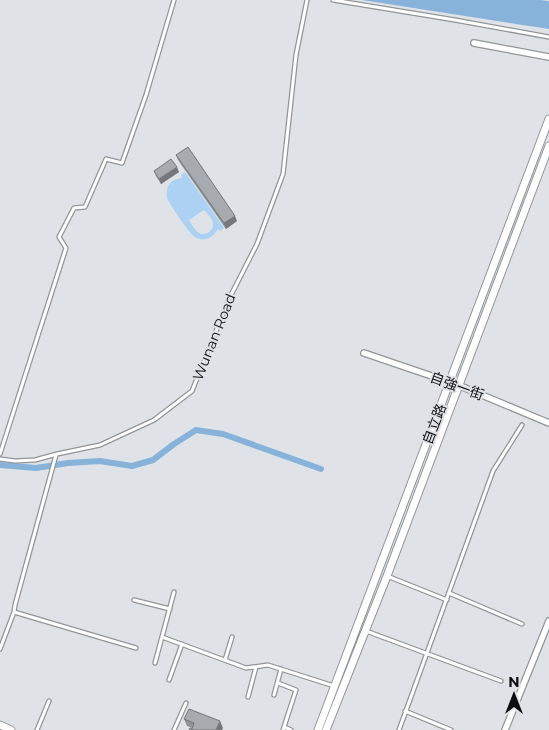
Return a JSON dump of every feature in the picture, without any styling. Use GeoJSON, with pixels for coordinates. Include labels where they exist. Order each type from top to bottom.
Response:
{"type":"FeatureCollection","features":[{"type":"Feature","properties":{"kind":"street"},"geometry":{"type":"LineString","coordinates":[[474,42],[549,56]]}},
{"type":"Feature","properties":{"kind":"street","name":"自立路"},"geometry":{"type":"LineString","coordinates":[[318,730],[549,119]]}},
{"type":"Feature","properties":{"kind":"street","name":"自立路"},"geometry":{"type":"LineString","coordinates":[[326,730],[387,576],[549,146]]}},
{"type":"Feature","properties":{"kind":"street","name":"自強一街"},"geometry":{"type":"LineString","coordinates":[[364,353],[458,385],[549,423]]}},
{"type":"Feature","properties":{"kind":"street"},"geometry":{"type":"LineString","coordinates":[[505,730],[549,621]]}},
{"type":"Feature","properties":{"kind":"street"},"geometry":{"type":"LineString","coordinates":[[0,725],[11,730]]}},
{"type":"Feature","properties":{"kind":"lane"},"geometry":{"type":"LineString","coordinates":[[0,454],[66,248],[59,237],[74,208],[85,207],[106,159],[122,163],[146,95],[174,0]]}},
{"type":"Feature","properties":{"kind":"lane","name":"Wunan Road"},"geometry":{"type":"LineString","coordinates":[[0,459],[15,461],[35,460],[100,445],[154,420],[192,391],[228,298],[257,244],[283,174],[296,55],[307,0]]}},
{"type":"Feature","properties":{"kind":"lane"},"geometry":{"type":"LineString","coordinates":[[334,0],[549,37]]}},
{"type":"Feature","properties":{"kind":"lane"},"geometry":{"type":"LineString","coordinates":[[398,730],[447,600],[492,471],[522,425]]}},
{"type":"Feature","properties":{"kind":"lane"},"geometry":{"type":"LineString","coordinates":[[0,649],[14,612],[42,502],[57,454]]}},
{"type":"Feature","properties":{"kind":"lane"},"geometry":{"type":"LineString","coordinates":[[387,576],[447,600]]}},
{"type":"Feature","properties":{"kind":"lane"},"geometry":{"type":"LineString","coordinates":[[155,664],[174,592]]}},
{"type":"Feature","properties":{"kind":"lane"},"geometry":{"type":"LineString","coordinates":[[449,593],[522,624]]}},
{"type":"Feature","properties":{"kind":"lane"},"geometry":{"type":"LineString","coordinates":[[134,600],[170,608]]}},
{"type":"Feature","properties":{"kind":"lane"},"geometry":{"type":"LineString","coordinates":[[14,612],[136,648]]}},
{"type":"Feature","properties":{"kind":"lane"},"geometry":{"type":"LineString","coordinates":[[365,631],[501,681]]}},
{"type":"Feature","properties":{"kind":"lane"},"geometry":{"type":"LineString","coordinates":[[162,637],[246,668],[268,665],[334,687]]}},
{"type":"Feature","properties":{"kind":"lane"},"geometry":{"type":"LineString","coordinates":[[225,660],[232,637]]}},
{"type":"Feature","properties":{"kind":"lane"},"geometry":{"type":"LineString","coordinates":[[169,680],[182,644]]}},
{"type":"Feature","properties":{"kind":"lane"},"geometry":{"type":"LineString","coordinates":[[248,697],[256,666]]}},
{"type":"Feature","properties":{"kind":"lane"},"geometry":{"type":"LineString","coordinates":[[274,695],[281,669]]}},
{"type":"Feature","properties":{"kind":"lane"},"geometry":{"type":"LineString","coordinates":[[278,683],[296,690],[283,729],[291,730]]}},
{"type":"Feature","properties":{"kind":"lane"},"geometry":{"type":"LineString","coordinates":[[37,730],[49,701]]}},
{"type":"Feature","properties":{"kind":"lane"},"geometry":{"type":"LineString","coordinates":[[174,730],[186,703]]}},
{"type":"Feature","properties":{"kind":"lane"},"geometry":{"type":"LineString","coordinates":[[405,711],[451,730]]}},
{"type":"Feature","properties":{"kind":"shaded area"},"geometry":{"type":"Polygon","coordinates":[[[362,0],[549,1],[549,29],[362,0]]]}},
{"type":"Feature","properties":{"kind":"shaded area"},"geometry":{"type":"Polygon","coordinates":[[[185,172],[224,228],[220,231],[218,229],[208,238],[198,239],[195,237],[180,219],[167,198],[169,184],[174,180],[182,178],[181,175],[185,172]],[[204,210],[189,220],[196,231],[202,234],[209,232],[213,226],[212,219],[204,210]]]}},
{"type":"Feature","properties":{"kind":"building"},"geometry":{"type":"Polygon","coordinates":[[[188,147],[235,216],[224,223],[176,155],[188,147]]]}},
{"type":"Feature","properties":{"kind":"building"},"geometry":{"type":"Polygon","coordinates":[[[171,159],[177,167],[159,179],[154,171],[171,159]]]}},
{"type":"Feature","properties":{"kind":"building"},"geometry":{"type":"Polygon","coordinates":[[[189,709],[220,721],[216,730],[189,730],[190,728],[192,729],[194,723],[184,719],[189,709]]]}},
{"type":"Feature","properties":{"kind":"waterway"},"geometry":{"type":"LineString","coordinates":[[0,465],[36,468],[100,461],[132,466],[153,460],[196,430],[223,434],[321,469]]}}]}
